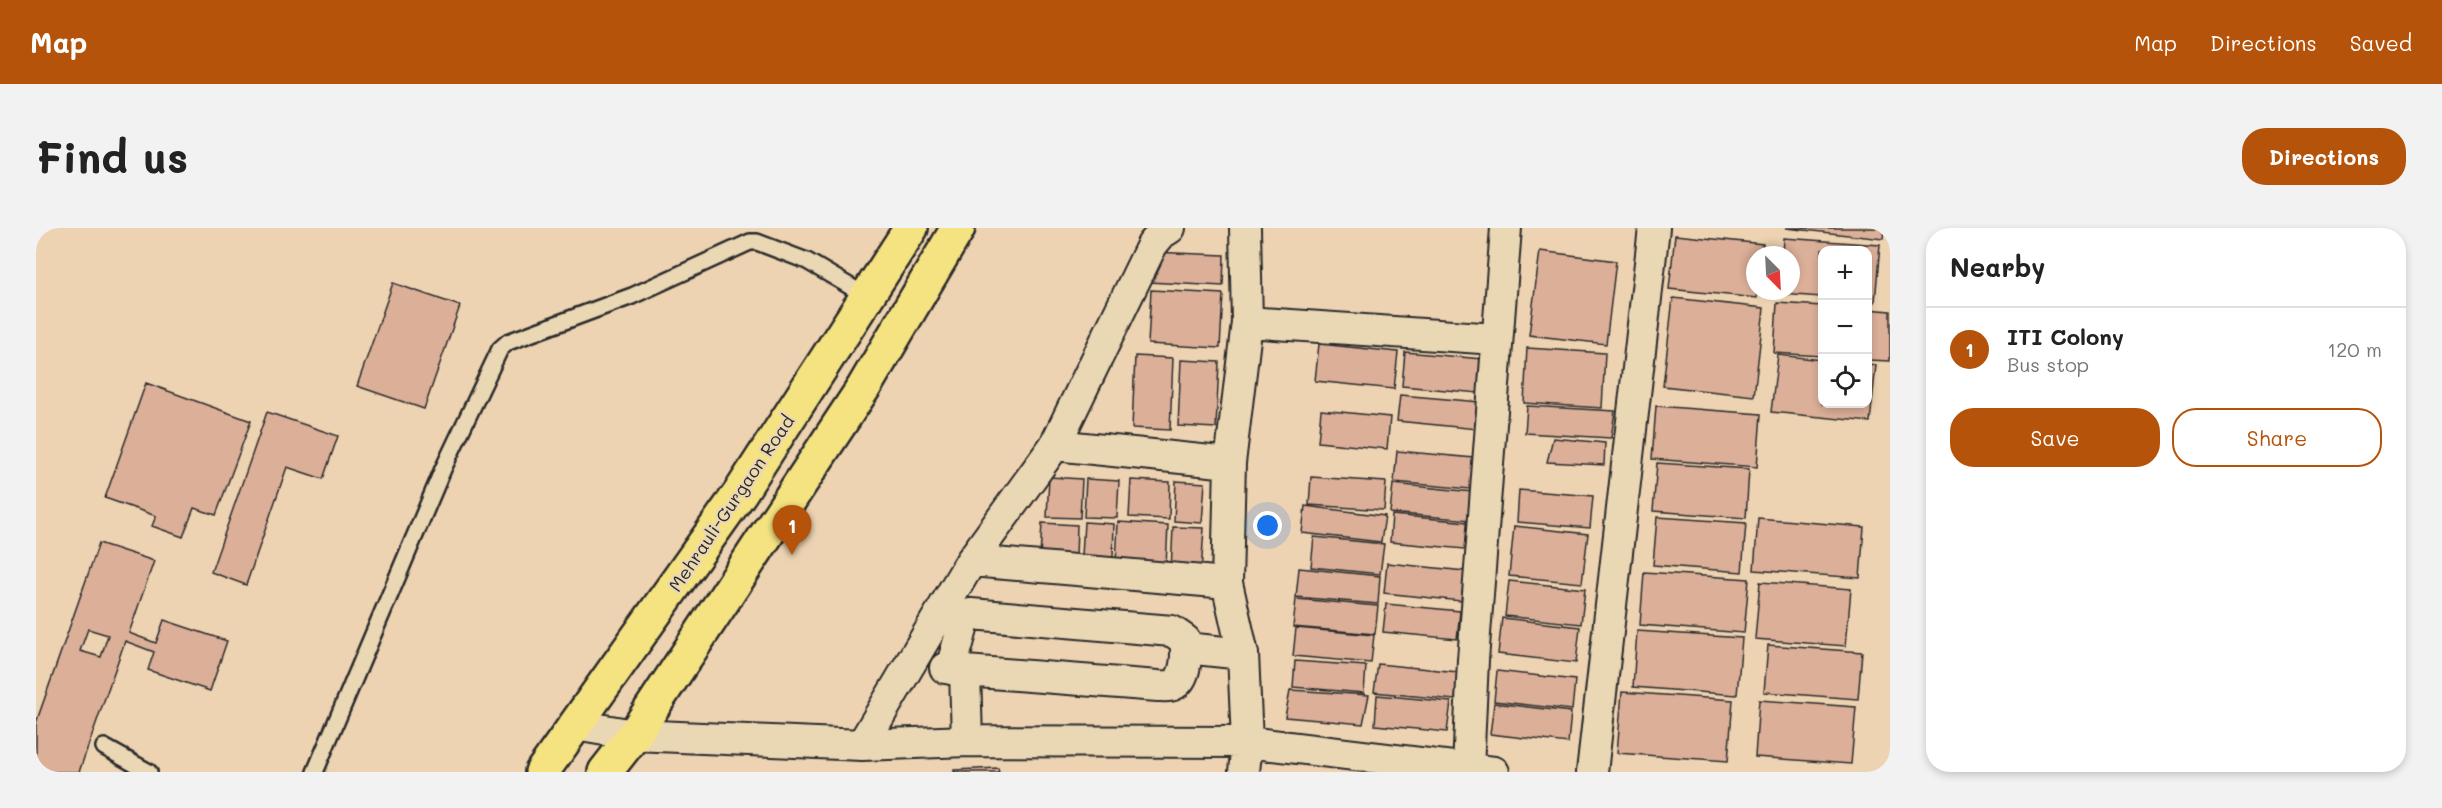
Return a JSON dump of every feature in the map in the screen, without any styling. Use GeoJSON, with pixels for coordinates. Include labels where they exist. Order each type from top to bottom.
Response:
{"type":"FeatureCollection","features":[{"type":"Feature","properties":{"kind":"main road","name":"Mehrauli-Gurgaon Road"},"geometry":{"type":"LineString","coordinates":[[542,772],[740,493],[911,228]]}},
{"type":"Feature","properties":{"kind":"main road"},"geometry":{"type":"LineString","coordinates":[[605,772],[634,735],[864,387],[958,228]]}},
{"type":"Feature","properties":{"kind":"street"},"geometry":{"type":"LineString","coordinates":[[862,745],[971,561],[1055,445],[1152,245],[1162,233],[1170,228]]}},
{"type":"Feature","properties":{"kind":"street"},"geometry":{"type":"LineString","coordinates":[[1244,772],[1247,742],[1243,654],[1227,583],[1230,463],[1247,322],[1245,228]]}},
{"type":"Feature","properties":{"kind":"street"},"geometry":{"type":"LineString","coordinates":[[575,725],[634,735],[862,745],[967,741],[1247,742],[1481,771],[1474,648],[1506,228]]}},
{"type":"Feature","properties":{"kind":"street"},"geometry":{"type":"LineString","coordinates":[[1592,772],[1654,228]]}},
{"type":"Feature","properties":{"kind":"street"},"geometry":{"type":"LineString","coordinates":[[1247,322],[1496,339]]}},
{"type":"Feature","properties":{"kind":"street"},"geometry":{"type":"LineString","coordinates":[[1055,445],[1230,463]]}},
{"type":"Feature","properties":{"kind":"street"},"geometry":{"type":"LineString","coordinates":[[971,561],[1227,583]]}},
{"type":"Feature","properties":{"kind":"street"},"geometry":{"type":"LineString","coordinates":[[909,663],[958,670],[1172,686],[1183,672],[1185,640],[1172,631],[970,614],[964,621],[958,670],[967,741]]}},
{"type":"Feature","properties":{"kind":"street"},"geometry":{"type":"LineString","coordinates":[[1186,648],[1243,654]]}},
{"type":"Feature","properties":{"kind":"lane"},"geometry":{"type":"LineString","coordinates":[[315,772],[443,469],[500,349],[508,342],[632,296],[750,242],[757,242],[807,261],[868,297]]}},
{"type":"Feature","properties":{"kind":"lane"},"geometry":{"type":"LineString","coordinates":[[104,747],[149,772]]}},
{"type":"Feature","properties":{"kind":"building"},"geometry":{"type":"Polygon","coordinates":[[[1786,228],[1884,228],[1883,239],[1786,228]]]}},
{"type":"Feature","properties":{"kind":"building"},"geometry":{"type":"Polygon","coordinates":[[[1675,235],[1763,244],[1763,246],[1746,246],[1746,297],[1669,289],[1675,235]]]}},
{"type":"Feature","properties":{"kind":"building"},"geometry":{"type":"Polygon","coordinates":[[[1784,238],[1880,245],[1875,302],[1872,302],[1872,246],[1818,246],[1818,297],[1800,295],[1800,246],[1784,246],[1784,238]]]}},
{"type":"Feature","properties":{"kind":"building"},"geometry":{"type":"Polygon","coordinates":[[[1540,251],[1616,261],[1606,344],[1529,335],[1540,251]]]}},
{"type":"Feature","properties":{"kind":"building"},"geometry":{"type":"Polygon","coordinates":[[[1151,252],[1224,255],[1223,286],[1148,282],[1151,252]]]}},
{"type":"Feature","properties":{"kind":"building"},"geometry":{"type":"Polygon","coordinates":[[[393,283],[460,306],[424,409],[357,386],[393,283]]]}},
{"type":"Feature","properties":{"kind":"building"},"geometry":{"type":"Polygon","coordinates":[[[1151,290],[1223,294],[1220,348],[1148,344],[1151,290]]]}},
{"type":"Feature","properties":{"kind":"building"},"geometry":{"type":"Polygon","coordinates":[[[1673,298],[1764,308],[1754,396],[1663,386],[1673,298]]]}},
{"type":"Feature","properties":{"kind":"building"},"geometry":{"type":"Polygon","coordinates":[[[1777,303],[1818,306],[1818,356],[1774,353],[1777,303]]]}},
{"type":"Feature","properties":{"kind":"building"},"geometry":{"type":"Polygon","coordinates":[[[1872,309],[1890,311],[1890,361],[1872,360],[1872,309]]]}},
{"type":"Feature","properties":{"kind":"building"},"geometry":{"type":"Polygon","coordinates":[[[1319,344],[1398,352],[1394,389],[1315,381],[1319,344]]]}},
{"type":"Feature","properties":{"kind":"building"},"geometry":{"type":"Polygon","coordinates":[[[1527,348],[1605,353],[1602,408],[1524,403],[1527,348]]]}},
{"type":"Feature","properties":{"kind":"building"},"geometry":{"type":"Polygon","coordinates":[[[1405,352],[1482,359],[1479,393],[1402,386],[1405,352]]]}},
{"type":"Feature","properties":{"kind":"building"},"geometry":{"type":"Polygon","coordinates":[[[1778,355],[1818,360],[1818,408],[1871,408],[1870,422],[1771,412],[1778,355]]]}},
{"type":"Feature","properties":{"kind":"building"},"geometry":{"type":"Polygon","coordinates":[[[1135,356],[1173,358],[1170,430],[1132,428],[1135,356]]]}},
{"type":"Feature","properties":{"kind":"building"},"geometry":{"type":"Polygon","coordinates":[[[1181,360],[1219,362],[1216,428],[1178,426],[1181,360]]]}},
{"type":"Feature","properties":{"kind":"building"},"geometry":{"type":"Polygon","coordinates":[[[1872,364],[1876,365],[1872,403],[1872,364]]]}},
{"type":"Feature","properties":{"kind":"building"},"geometry":{"type":"Polygon","coordinates":[[[146,383],[251,421],[216,515],[194,508],[183,537],[152,526],[156,516],[105,498],[146,383]]]}},
{"type":"Feature","properties":{"kind":"building"},"geometry":{"type":"Polygon","coordinates":[[[1400,395],[1480,402],[1477,429],[1397,421],[1400,395]]]}},
{"type":"Feature","properties":{"kind":"building"},"geometry":{"type":"Polygon","coordinates":[[[1527,406],[1615,411],[1611,438],[1525,433],[1527,406]]]}},
{"type":"Feature","properties":{"kind":"building"},"geometry":{"type":"Polygon","coordinates":[[[1656,406],[1761,414],[1757,467],[1652,459],[1656,406]]]}},
{"type":"Feature","properties":{"kind":"building"},"geometry":{"type":"Polygon","coordinates":[[[1321,410],[1390,417],[1387,449],[1318,442],[1321,410]]]}},
{"type":"Feature","properties":{"kind":"building"},"geometry":{"type":"Polygon","coordinates":[[[267,412],[338,436],[323,479],[287,467],[246,585],[211,572],[267,412]]]}},
{"type":"Feature","properties":{"kind":"building"},"geometry":{"type":"Polygon","coordinates":[[[1553,438],[1605,443],[1604,465],[1547,462],[1553,438]]]}},
{"type":"Feature","properties":{"kind":"building"},"geometry":{"type":"Polygon","coordinates":[[[1397,451],[1474,458],[1471,489],[1394,482],[1397,451]]]}},
{"type":"Feature","properties":{"kind":"building"},"geometry":{"type":"Polygon","coordinates":[[[1657,463],[1749,469],[1746,518],[1653,511],[1657,463]]]}},
{"type":"Feature","properties":{"kind":"building"},"geometry":{"type":"Polygon","coordinates":[[[1049,477],[1082,479],[1080,518],[1047,517],[1049,477]]]}},
{"type":"Feature","properties":{"kind":"building"},"geometry":{"type":"Polygon","coordinates":[[[1311,477],[1386,482],[1384,510],[1309,505],[1311,477]]]}},
{"type":"Feature","properties":{"kind":"building"},"geometry":{"type":"Polygon","coordinates":[[[1086,479],[1119,481],[1117,518],[1084,517],[1086,479]]]}},
{"type":"Feature","properties":{"kind":"building"},"geometry":{"type":"Polygon","coordinates":[[[1131,480],[1170,482],[1169,519],[1129,517],[1131,480]]]}},
{"type":"Feature","properties":{"kind":"building"},"geometry":{"type":"Polygon","coordinates":[[[1176,481],[1205,483],[1202,523],[1174,521],[1176,481]]]}},
{"type":"Feature","properties":{"kind":"building"},"geometry":{"type":"Polygon","coordinates":[[[1393,484],[1473,492],[1471,520],[1390,513],[1393,484]]]}},
{"type":"Feature","properties":{"kind":"building"},"geometry":{"type":"Polygon","coordinates":[[[1519,490],[1593,496],[1590,528],[1517,522],[1519,490]]]}},
{"type":"Feature","properties":{"kind":"building"},"geometry":{"type":"Polygon","coordinates":[[[1305,506],[1385,516],[1381,542],[1302,533],[1305,506]]]}},
{"type":"Feature","properties":{"kind":"building"},"geometry":{"type":"Polygon","coordinates":[[[1392,515],[1468,522],[1465,549],[1390,542],[1392,515]]]}},
{"type":"Feature","properties":{"kind":"building"},"geometry":{"type":"Polygon","coordinates":[[[1657,517],[1746,523],[1742,572],[1653,565],[1657,517]]]}},
{"type":"Feature","properties":{"kind":"building"},"geometry":{"type":"Polygon","coordinates":[[[1758,518],[1864,527],[1860,578],[1754,570],[1758,518]]]}},
{"type":"Feature","properties":{"kind":"building"},"geometry":{"type":"Polygon","coordinates":[[[1084,522],[1114,524],[1113,557],[1082,556],[1084,522]]]}},
{"type":"Feature","properties":{"kind":"building"},"geometry":{"type":"Polygon","coordinates":[[[1118,522],[1168,525],[1166,566],[1116,564],[1118,522]]]}},
{"type":"Feature","properties":{"kind":"building"},"geometry":{"type":"Polygon","coordinates":[[[1042,523],[1077,525],[1076,558],[1040,557],[1042,523]]]}},
{"type":"Feature","properties":{"kind":"building"},"geometry":{"type":"Polygon","coordinates":[[[1514,526],[1588,534],[1582,583],[1509,576],[1514,526]]]}},
{"type":"Feature","properties":{"kind":"building"},"geometry":{"type":"Polygon","coordinates":[[[1173,527],[1204,528],[1201,573],[1171,572],[1173,527]]]}},
{"type":"Feature","properties":{"kind":"building"},"geometry":{"type":"Polygon","coordinates":[[[1314,537],[1384,544],[1380,574],[1311,567],[1314,537]]]}},
{"type":"Feature","properties":{"kind":"building"},"geometry":{"type":"Polygon","coordinates":[[[99,543],[154,561],[129,633],[156,643],[164,620],[227,641],[210,691],[148,670],[154,652],[125,641],[79,772],[36,772],[36,723],[99,543]],[[88,629],[80,651],[101,657],[108,635],[88,629]]]}},
{"type":"Feature","properties":{"kind":"building"},"geometry":{"type":"Polygon","coordinates":[[[1387,563],[1465,571],[1461,601],[1384,593],[1387,563]]]}},
{"type":"Feature","properties":{"kind":"building"},"geometry":{"type":"Polygon","coordinates":[[[1299,568],[1380,576],[1378,604],[1296,597],[1299,568]]]}},
{"type":"Feature","properties":{"kind":"building"},"geometry":{"type":"Polygon","coordinates":[[[1644,572],[1749,579],[1744,633],[1640,625],[1644,572]]]}},
{"type":"Feature","properties":{"kind":"building"},"geometry":{"type":"Polygon","coordinates":[[[1509,581],[1585,589],[1581,624],[1505,616],[1509,581]]]}},
{"type":"Feature","properties":{"kind":"building"},"geometry":{"type":"Polygon","coordinates":[[[1760,582],[1851,589],[1846,646],[1755,639],[1760,582]]]}},
{"type":"Feature","properties":{"kind":"building"},"geometry":{"type":"Polygon","coordinates":[[[1296,599],[1378,606],[1375,634],[1293,627],[1296,599]]]}},
{"type":"Feature","properties":{"kind":"building"},"geometry":{"type":"Polygon","coordinates":[[[1386,604],[1460,611],[1457,639],[1383,632],[1386,604]]]}},
{"type":"Feature","properties":{"kind":"building"},"geometry":{"type":"Polygon","coordinates":[[[1502,618],[1580,627],[1576,663],[1498,654],[1502,618]]]}},
{"type":"Feature","properties":{"kind":"building"},"geometry":{"type":"Polygon","coordinates":[[[1296,628],[1374,635],[1371,663],[1293,656],[1296,628]]]}},
{"type":"Feature","properties":{"kind":"building"},"geometry":{"type":"Polygon","coordinates":[[[1637,631],[1742,638],[1737,695],[1633,687],[1637,631]]]}},
{"type":"Feature","properties":{"kind":"building"},"geometry":{"type":"Polygon","coordinates":[[[1768,645],[1862,652],[1858,699],[1764,692],[1768,645]]]}},
{"type":"Feature","properties":{"kind":"building"},"geometry":{"type":"Polygon","coordinates":[[[1295,661],[1366,666],[1364,693],[1293,687],[1295,661]]]}},
{"type":"Feature","properties":{"kind":"building"},"geometry":{"type":"Polygon","coordinates":[[[1378,664],[1458,672],[1455,700],[1374,692],[1378,664]]]}},
{"type":"Feature","properties":{"kind":"building"},"geometry":{"type":"Polygon","coordinates":[[[1497,671],[1575,680],[1572,710],[1494,701],[1497,671]]]}},
{"type":"Feature","properties":{"kind":"building"},"geometry":{"type":"Polygon","coordinates":[[[1290,690],[1369,695],[1363,724],[1285,717],[1290,690]]]}},
{"type":"Feature","properties":{"kind":"building"},"geometry":{"type":"Polygon","coordinates":[[[1622,692],[1733,700],[1728,761],[1617,753],[1622,692]]]}},
{"type":"Feature","properties":{"kind":"building"},"geometry":{"type":"Polygon","coordinates":[[[1377,695],[1451,702],[1447,732],[1375,725],[1377,695]]]}},
{"type":"Feature","properties":{"kind":"building"},"geometry":{"type":"Polygon","coordinates":[[[1759,700],[1856,707],[1851,764],[1755,757],[1759,700]]]}},
{"type":"Feature","properties":{"kind":"building"},"geometry":{"type":"Polygon","coordinates":[[[1494,703],[1571,712],[1568,743],[1490,734],[1494,703]]]}},
{"type":"Feature","properties":{"kind":"building"},"geometry":{"type":"Polygon","coordinates":[[[998,768],[999,772],[954,772],[954,770],[998,768]]]}},
{"type":"Feature","properties":{"kind":"place","name":"ITI Colony"},"geometry":{"type":"Point","coordinates":[792,555]}}]}
